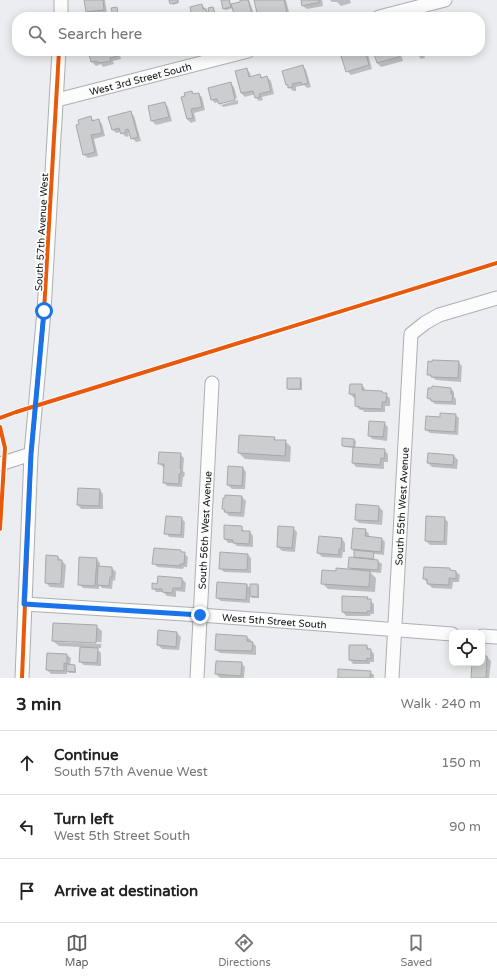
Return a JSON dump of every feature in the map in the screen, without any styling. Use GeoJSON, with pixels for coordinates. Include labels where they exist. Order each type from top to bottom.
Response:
{"type":"FeatureCollection","features":[{"type":"Feature","properties":{"kind":"street"},"geometry":{"type":"LineString","coordinates":[[61,0],[61,12]]}},
{"type":"Feature","properties":{"kind":"street"},"geometry":{"type":"LineString","coordinates":[[398,12],[445,0]]}},
{"type":"Feature","properties":{"kind":"street","name":"South 57th Avenue West"},"geometry":{"type":"LineString","coordinates":[[22,678],[31,454],[44,311],[59,56]]}},
{"type":"Feature","properties":{"kind":"street","name":"West 3rd Street South"},"geometry":{"type":"LineString","coordinates":[[57,100],[229,56]]}},
{"type":"Feature","properties":{"kind":"street","name":"South 55th West Avenue"},"geometry":{"type":"LineString","coordinates":[[392,678],[411,334],[425,323],[439,315],[497,298]]}},
{"type":"Feature","properties":{"kind":"street","name":"South 56th West Avenue"},"geometry":{"type":"LineString","coordinates":[[197,678],[212,383]]}},
{"type":"Feature","properties":{"kind":"street"},"geometry":{"type":"LineString","coordinates":[[0,464],[31,454]]}},
{"type":"Feature","properties":{"kind":"street","name":"West 5th Street South"},"geometry":{"type":"LineString","coordinates":[[24,604],[200,615],[449,634]]}},
{"type":"Feature","properties":{"kind":"street"},"geometry":{"type":"LineString","coordinates":[[485,636],[497,637]]}},
{"type":"Feature","properties":{"kind":"building"},"geometry":{"type":"Polygon","coordinates":[[[84,0],[103,0],[104,10],[86,12],[84,0]]]}},
{"type":"Feature","properties":{"kind":"building"},"geometry":{"type":"Polygon","coordinates":[[[169,0],[178,0],[178,2],[170,4],[169,0]]]}},
{"type":"Feature","properties":{"kind":"building"},"geometry":{"type":"Polygon","coordinates":[[[221,0],[229,0],[231,7],[223,9],[221,0]]]}},
{"type":"Feature","properties":{"kind":"building"},"geometry":{"type":"Polygon","coordinates":[[[240,0],[248,0],[252,12],[233,12],[231,4],[240,2],[240,0]]]}},
{"type":"Feature","properties":{"kind":"building"},"geometry":{"type":"Polygon","coordinates":[[[254,0],[284,0],[287,12],[257,12],[254,0]]]}},
{"type":"Feature","properties":{"kind":"building"},"geometry":{"type":"Polygon","coordinates":[[[301,0],[319,0],[320,2],[302,6],[301,0]]]}},
{"type":"Feature","properties":{"kind":"building"},"geometry":{"type":"Polygon","coordinates":[[[202,4],[203,9],[206,9],[207,12],[191,12],[190,7],[202,4]]]}},
{"type":"Feature","properties":{"kind":"building"},"geometry":{"type":"Polygon","coordinates":[[[117,7],[118,12],[112,12],[111,8],[117,7]]]}},
{"type":"Feature","properties":{"kind":"building"},"geometry":{"type":"Polygon","coordinates":[[[213,7],[214,12],[209,12],[208,8],[213,7]]]}},
{"type":"Feature","properties":{"kind":"building"},"geometry":{"type":"Polygon","coordinates":[[[89,56],[118,56],[110,58],[111,61],[98,63],[98,61],[91,62],[89,56]]]}},
{"type":"Feature","properties":{"kind":"building"},"geometry":{"type":"Polygon","coordinates":[[[341,56],[366,56],[369,65],[346,72],[341,56]]]}},
{"type":"Feature","properties":{"kind":"building"},"geometry":{"type":"Polygon","coordinates":[[[375,56],[399,56],[399,57],[377,63],[375,56]]]}},
{"type":"Feature","properties":{"kind":"building"},"geometry":{"type":"Polygon","coordinates":[[[303,65],[308,83],[302,85],[301,82],[292,84],[293,87],[288,88],[282,71],[303,65]]]}},
{"type":"Feature","properties":{"kind":"building"},"geometry":{"type":"Polygon","coordinates":[[[247,68],[249,77],[260,74],[261,78],[267,76],[271,91],[259,94],[260,97],[255,98],[253,91],[241,93],[235,71],[247,68]]]}},
{"type":"Feature","properties":{"kind":"building"},"geometry":{"type":"Polygon","coordinates":[[[231,82],[235,100],[219,104],[217,99],[211,100],[208,88],[231,82]]]}},
{"type":"Feature","properties":{"kind":"building"},"geometry":{"type":"Polygon","coordinates":[[[192,91],[193,94],[199,93],[202,107],[191,109],[193,118],[187,119],[181,97],[185,96],[184,93],[192,91]]]}},
{"type":"Feature","properties":{"kind":"building"},"geometry":{"type":"Polygon","coordinates":[[[165,102],[169,117],[151,121],[148,106],[165,102]]]}},
{"type":"Feature","properties":{"kind":"building"},"geometry":{"type":"Polygon","coordinates":[[[131,111],[138,137],[131,139],[128,129],[125,130],[126,132],[121,134],[119,128],[112,130],[108,117],[131,111]]]}},
{"type":"Feature","properties":{"kind":"building"},"geometry":{"type":"Polygon","coordinates":[[[91,116],[92,121],[99,119],[102,133],[91,135],[95,152],[83,155],[76,125],[79,124],[78,120],[91,116]]]}},
{"type":"Feature","properties":{"kind":"building"},"geometry":{"type":"Polygon","coordinates":[[[432,360],[459,361],[458,378],[431,377],[431,375],[427,375],[428,361],[432,362],[432,360]]]}},
{"type":"Feature","properties":{"kind":"building"},"geometry":{"type":"Polygon","coordinates":[[[287,378],[301,378],[300,389],[287,389],[287,378]]]}},
{"type":"Feature","properties":{"kind":"building"},"geometry":{"type":"Polygon","coordinates":[[[350,384],[362,384],[362,390],[382,391],[383,393],[387,393],[386,402],[382,402],[382,409],[360,408],[355,406],[355,394],[349,394],[350,384]]]}},
{"type":"Feature","properties":{"kind":"building"},"geometry":{"type":"Polygon","coordinates":[[[432,386],[451,388],[451,394],[453,394],[452,402],[431,401],[431,399],[427,398],[428,388],[432,388],[432,386]]]}},
{"type":"Feature","properties":{"kind":"building"},"geometry":{"type":"Polygon","coordinates":[[[440,413],[456,414],[455,432],[425,430],[426,416],[440,417],[440,413]]]}},
{"type":"Feature","properties":{"kind":"building"},"geometry":{"type":"Polygon","coordinates":[[[369,421],[385,422],[383,437],[368,436],[369,421]]]}},
{"type":"Feature","properties":{"kind":"building"},"geometry":{"type":"Polygon","coordinates":[[[239,435],[275,437],[274,440],[286,440],[285,456],[238,453],[239,435]]]}},
{"type":"Feature","properties":{"kind":"building"},"geometry":{"type":"Polygon","coordinates":[[[342,438],[354,439],[354,447],[342,446],[342,438]]]}},
{"type":"Feature","properties":{"kind":"building"},"geometry":{"type":"Polygon","coordinates":[[[353,447],[385,449],[384,459],[381,458],[380,465],[352,463],[353,447]]]}},
{"type":"Feature","properties":{"kind":"building"},"geometry":{"type":"Polygon","coordinates":[[[159,452],[181,453],[181,474],[179,474],[179,484],[163,483],[164,464],[158,464],[159,452]]]}},
{"type":"Feature","properties":{"kind":"building"},"geometry":{"type":"Polygon","coordinates":[[[428,453],[454,455],[453,465],[427,463],[428,453]]]}},
{"type":"Feature","properties":{"kind":"building"},"geometry":{"type":"Polygon","coordinates":[[[228,466],[243,467],[242,486],[227,485],[228,466]]]}},
{"type":"Feature","properties":{"kind":"building"},"geometry":{"type":"Polygon","coordinates":[[[78,488],[100,489],[99,506],[77,505],[78,488]]]}},
{"type":"Feature","properties":{"kind":"building"},"geometry":{"type":"Polygon","coordinates":[[[225,495],[242,496],[241,513],[224,512],[225,510],[222,509],[223,498],[225,498],[225,495]]]}},
{"type":"Feature","properties":{"kind":"building"},"geometry":{"type":"Polygon","coordinates":[[[356,504],[379,506],[378,521],[355,520],[356,504]]]}},
{"type":"Feature","properties":{"kind":"building"},"geometry":{"type":"Polygon","coordinates":[[[166,516],[182,517],[181,535],[164,534],[166,516]]]}},
{"type":"Feature","properties":{"kind":"building"},"geometry":{"type":"Polygon","coordinates":[[[426,516],[445,517],[444,542],[425,541],[426,516]]]}},
{"type":"Feature","properties":{"kind":"building"},"geometry":{"type":"Polygon","coordinates":[[[224,525],[242,526],[242,531],[250,531],[249,544],[233,543],[233,540],[224,539],[224,525]]]}},
{"type":"Feature","properties":{"kind":"building"},"geometry":{"type":"Polygon","coordinates":[[[278,526],[294,527],[292,548],[277,547],[278,526]]]}},
{"type":"Feature","properties":{"kind":"building"},"geometry":{"type":"Polygon","coordinates":[[[353,528],[366,529],[365,536],[382,538],[381,552],[351,549],[353,528]]]}},
{"type":"Feature","properties":{"kind":"building"},"geometry":{"type":"Polygon","coordinates":[[[319,536],[342,538],[339,555],[317,553],[319,536]]]}},
{"type":"Feature","properties":{"kind":"building"},"geometry":{"type":"Polygon","coordinates":[[[154,548],[181,550],[181,552],[185,552],[184,564],[180,564],[180,566],[152,564],[154,548]]]}},
{"type":"Feature","properties":{"kind":"building"},"geometry":{"type":"Polygon","coordinates":[[[354,550],[374,552],[373,559],[354,557],[354,550]]]}},
{"type":"Feature","properties":{"kind":"building"},"geometry":{"type":"Polygon","coordinates":[[[220,552],[248,554],[247,570],[219,569],[220,552]]]}},
{"type":"Feature","properties":{"kind":"building"},"geometry":{"type":"Polygon","coordinates":[[[46,555],[58,556],[58,560],[62,560],[61,584],[45,583],[46,555]]]}},
{"type":"Feature","properties":{"kind":"building"},"geometry":{"type":"Polygon","coordinates":[[[79,557],[97,558],[95,586],[78,585],[79,557]]]}},
{"type":"Feature","properties":{"kind":"building"},"geometry":{"type":"Polygon","coordinates":[[[349,557],[378,560],[378,570],[348,568],[349,557]]]}},
{"type":"Feature","properties":{"kind":"building"},"geometry":{"type":"Polygon","coordinates":[[[98,566],[112,567],[112,577],[110,577],[109,586],[97,585],[98,566]]]}},
{"type":"Feature","properties":{"kind":"building"},"geometry":{"type":"Polygon","coordinates":[[[424,567],[450,568],[450,570],[456,571],[456,579],[449,578],[449,585],[427,584],[427,579],[423,579],[424,567]]]}},
{"type":"Feature","properties":{"kind":"building"},"geometry":{"type":"Polygon","coordinates":[[[336,568],[370,571],[369,587],[321,584],[322,570],[336,571],[336,568]]]}},
{"type":"Feature","properties":{"kind":"building"},"geometry":{"type":"Polygon","coordinates":[[[158,576],[182,578],[182,588],[173,588],[172,593],[162,592],[162,589],[152,589],[152,583],[157,584],[158,576]]]}},
{"type":"Feature","properties":{"kind":"building"},"geometry":{"type":"Polygon","coordinates":[[[217,582],[247,584],[246,600],[216,598],[217,582]]]}},
{"type":"Feature","properties":{"kind":"building"},"geometry":{"type":"Polygon","coordinates":[[[250,584],[258,584],[258,597],[250,596],[250,584]]]}},
{"type":"Feature","properties":{"kind":"building"},"geometry":{"type":"Polygon","coordinates":[[[342,596],[368,597],[367,599],[371,599],[371,611],[367,611],[367,613],[342,612],[342,596]]]}},
{"type":"Feature","properties":{"kind":"building"},"geometry":{"type":"Polygon","coordinates":[[[53,623],[97,625],[96,643],[52,641],[53,623]]]}},
{"type":"Feature","properties":{"kind":"building"},"geometry":{"type":"Polygon","coordinates":[[[158,630],[177,632],[176,647],[157,645],[158,630]]]}},
{"type":"Feature","properties":{"kind":"building"},"geometry":{"type":"Polygon","coordinates":[[[216,634],[247,636],[247,641],[253,642],[252,651],[215,650],[216,634]]]}},
{"type":"Feature","properties":{"kind":"building"},"geometry":{"type":"Polygon","coordinates":[[[349,645],[367,645],[367,649],[371,649],[371,659],[367,658],[367,661],[349,660],[349,645]]]}},
{"type":"Feature","properties":{"kind":"building"},"geometry":{"type":"Polygon","coordinates":[[[80,647],[98,648],[97,663],[79,662],[80,647]]]}},
{"type":"Feature","properties":{"kind":"building"},"geometry":{"type":"Polygon","coordinates":[[[47,653],[67,654],[67,664],[64,663],[64,671],[46,670],[47,653]]]}},
{"type":"Feature","properties":{"kind":"building"},"geometry":{"type":"Polygon","coordinates":[[[485,656],[487,656],[486,678],[471,678],[472,666],[485,666],[485,656]]]}},
{"type":"Feature","properties":{"kind":"building"},"geometry":{"type":"Polygon","coordinates":[[[216,661],[242,662],[241,676],[215,674],[216,661]]]}},
{"type":"Feature","properties":{"kind":"building"},"geometry":{"type":"Polygon","coordinates":[[[67,664],[75,665],[75,672],[66,671],[67,664]]]}},
{"type":"Feature","properties":{"kind":"building"},"geometry":{"type":"Polygon","coordinates":[[[338,669],[371,671],[370,678],[338,678],[338,669]]]}},
{"type":"Feature","properties":{"kind":"cycle path"},"geometry":{"type":"LineString","coordinates":[[22,678],[31,454],[44,311],[59,56]]}},
{"type":"Feature","properties":{"kind":"cycle path"},"geometry":{"type":"LineString","coordinates":[[0,418],[497,263]]}},
{"type":"Feature","properties":{"kind":"cycle path"},"geometry":{"type":"LineString","coordinates":[[0,427],[5,448],[0,529]]}},
{"type":"Feature","properties":{"kind":"route"},"geometry":{"type":"LineString","coordinates":[[44,311],[34,407],[24,604],[200,615]]}}]}
